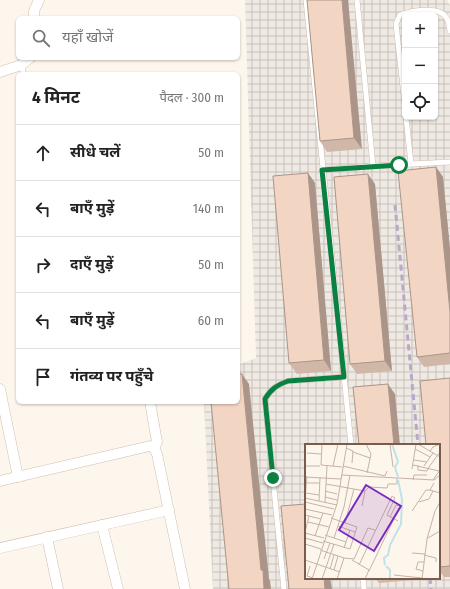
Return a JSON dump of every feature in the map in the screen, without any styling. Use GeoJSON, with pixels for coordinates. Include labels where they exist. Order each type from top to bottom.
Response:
{"type":"FeatureCollection","features":[{"type":"Feature","properties":{"kind":"street"},"geometry":{"type":"LineString","coordinates":[[34,16],[34,11],[39,0]]}},
{"type":"Feature","properties":{"kind":"street"},"geometry":{"type":"LineString","coordinates":[[0,72],[22,69],[29,60]]}},
{"type":"Feature","properties":{"kind":"street"},"geometry":{"type":"LineString","coordinates":[[0,389],[18,477]]}},
{"type":"Feature","properties":{"kind":"street"},"geometry":{"type":"LineString","coordinates":[[150,404],[157,442],[154,448]]}},
{"type":"Feature","properties":{"kind":"street"},"geometry":{"type":"LineString","coordinates":[[0,481],[150,446],[154,448],[157,454],[185,589]]}},
{"type":"Feature","properties":{"kind":"street"},"geometry":{"type":"LineString","coordinates":[[0,548],[169,510]]}},
{"type":"Feature","properties":{"kind":"street"},"geometry":{"type":"LineString","coordinates":[[102,525],[118,589]]}},
{"type":"Feature","properties":{"kind":"street"},"geometry":{"type":"LineString","coordinates":[[47,537],[58,589]]}},
{"type":"Feature","properties":{"kind":"lane"},"geometry":{"type":"LineString","coordinates":[[306,0],[351,444]]}},
{"type":"Feature","properties":{"kind":"lane"},"geometry":{"type":"LineString","coordinates":[[357,0],[373,166]]}},
{"type":"Feature","properties":{"kind":"lane"},"geometry":{"type":"LineString","coordinates":[[403,84],[396,24],[400,15],[411,11],[439,11],[445,16],[450,31]]}},
{"type":"Feature","properties":{"kind":"lane"},"geometry":{"type":"LineString","coordinates":[[406,120],[411,164]]}},
{"type":"Feature","properties":{"kind":"lane"},"geometry":{"type":"LineString","coordinates":[[322,170],[450,162]]}},
{"type":"Feature","properties":{"kind":"lane"},"geometry":{"type":"LineString","coordinates":[[284,589],[265,399],[272,388],[288,381],[344,377]]}},
{"type":"Feature","properties":{"kind":"lane"},"geometry":{"type":"LineString","coordinates":[[363,579],[364,589]]}},
{"type":"Feature","properties":{"kind":"shaded area"},"geometry":{"type":"Polygon","coordinates":[[[245,0],[447,0],[450,5],[450,589],[213,589],[204,404],[240,404],[240,364],[256,358],[245,0]]]}},
{"type":"Feature","properties":{"kind":"building"},"geometry":{"type":"Polygon","coordinates":[[[307,0],[342,0],[354,138],[320,141],[307,0]]]}},
{"type":"Feature","properties":{"kind":"building"},"geometry":{"type":"Polygon","coordinates":[[[436,167],[450,312],[450,353],[417,357],[398,171],[436,167]]]}},
{"type":"Feature","properties":{"kind":"building"},"geometry":{"type":"Polygon","coordinates":[[[308,173],[324,360],[289,363],[273,176],[308,173]]]}},
{"type":"Feature","properties":{"kind":"building"},"geometry":{"type":"Polygon","coordinates":[[[368,174],[385,361],[350,364],[334,177],[368,174]]]}},
{"type":"Feature","properties":{"kind":"building"},"geometry":{"type":"Polygon","coordinates":[[[240,374],[242,374],[264,589],[229,589],[211,404],[240,404],[240,374]]]}},
{"type":"Feature","properties":{"kind":"building"},"geometry":{"type":"Polygon","coordinates":[[[450,378],[450,566],[440,567],[440,444],[426,444],[420,381],[450,378]]]}},
{"type":"Feature","properties":{"kind":"building"},"geometry":{"type":"Polygon","coordinates":[[[388,384],[394,444],[359,444],[353,387],[388,384]]]}},
{"type":"Feature","properties":{"kind":"building"},"geometry":{"type":"Polygon","coordinates":[[[305,504],[305,579],[324,579],[325,589],[289,589],[281,506],[305,504]]]}},
{"type":"Feature","properties":{"kind":"railway"},"geometry":{"type":"LineString","coordinates":[[395,205],[418,444]]}},
{"type":"Feature","properties":{"kind":"railway"},"geometry":{"type":"LineString","coordinates":[[430,579],[431,589]]}},
{"type":"Feature","properties":{"kind":"route"},"geometry":{"type":"LineString","coordinates":[[273,478],[265,399],[268,393],[272,388],[288,381],[344,377],[322,170],[399,165]]}}]}
